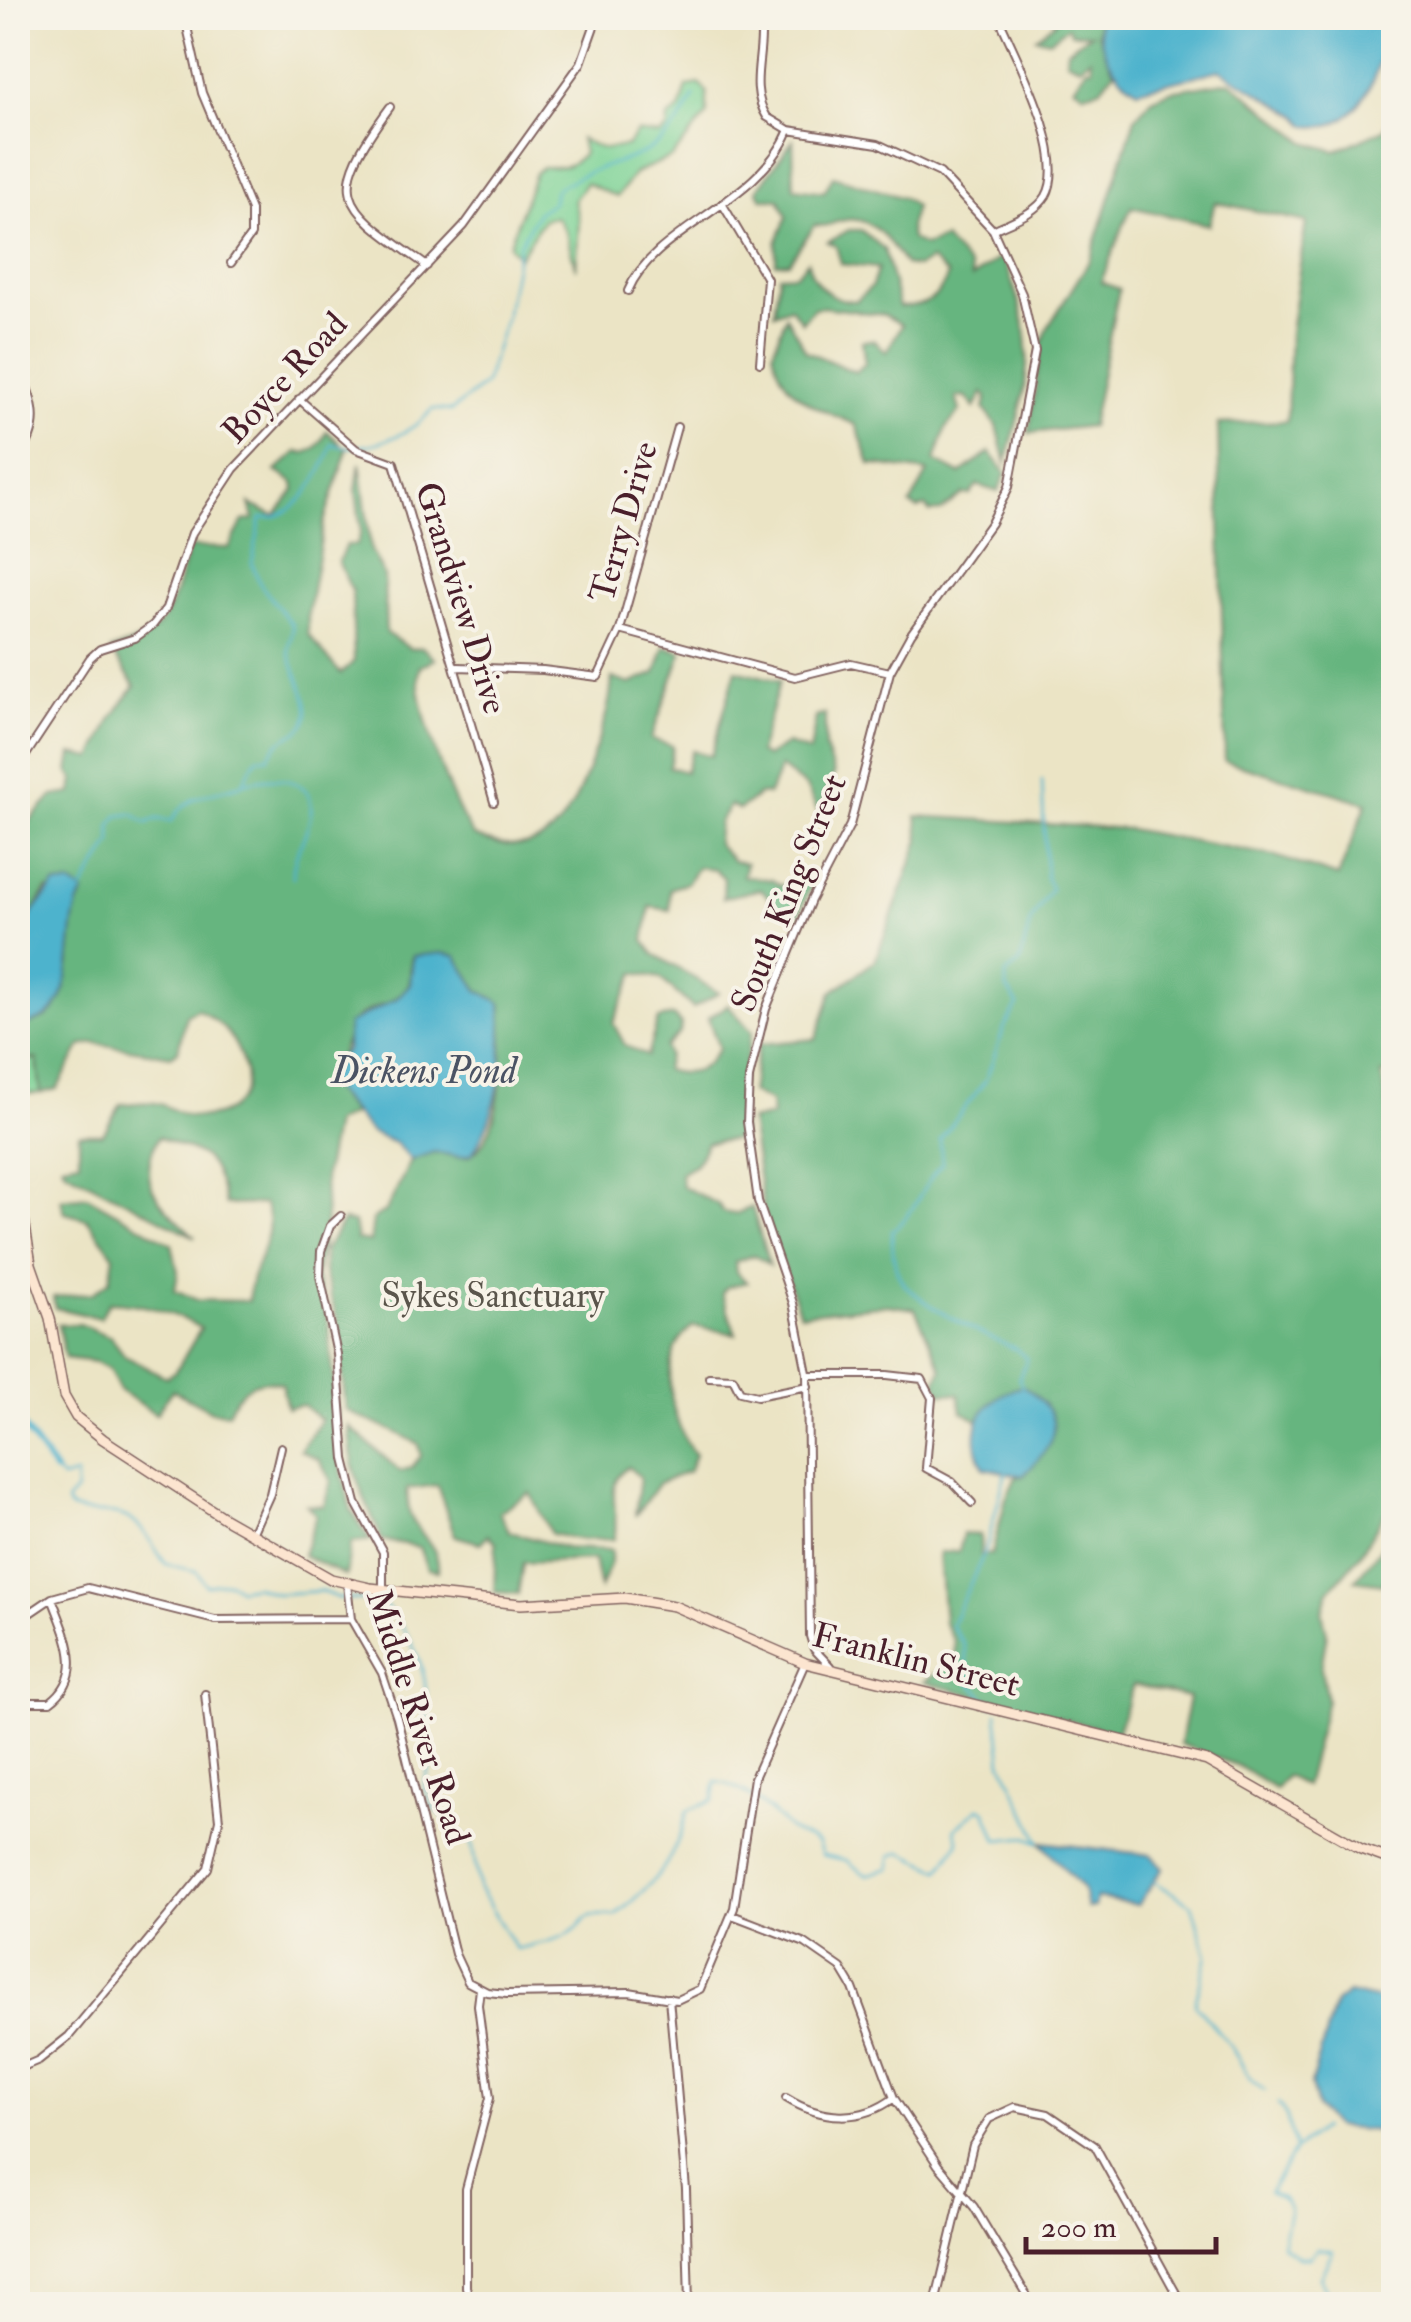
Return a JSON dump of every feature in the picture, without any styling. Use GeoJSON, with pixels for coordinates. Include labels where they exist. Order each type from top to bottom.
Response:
{"type":"FeatureCollection","features":[{"type":"Feature","properties":{"kind":"main road","name":"Middle River Road"},"geometry":{"type":"LineString","coordinates":[[18,1182],[31,1264],[50,1318],[69,1406],[103,1439],[252,1534],[346,1588]]}},
{"type":"Feature","properties":{"kind":"main road","name":"Franklin Street"},"geometry":{"type":"LineString","coordinates":[[346,1588],[521,1604],[625,1598],[658,1602],[712,1620],[804,1664],[950,1702],[1018,1712],[1118,1743],[1207,1761],[1353,1844],[1394,1861]]}},
{"type":"Feature","properties":{"kind":"street"},"geometry":{"type":"LineString","coordinates":[[159,18],[201,18]]}},
{"type":"Feature","properties":{"kind":"street","name":"Boyce Road"},"geometry":{"type":"LineString","coordinates":[[18,767],[90,658],[100,649],[135,638],[153,625],[166,608],[192,534],[222,486],[464,226],[581,63],[597,18]]}},
{"type":"Feature","properties":{"kind":"street"},"geometry":{"type":"LineString","coordinates":[[628,291],[650,262],[772,161],[788,130],[767,117],[757,97],[760,18]]}},
{"type":"Feature","properties":{"kind":"street"},"geometry":{"type":"LineString","coordinates":[[993,230],[1040,204],[1051,172],[1040,114],[998,18]]}},
{"type":"Feature","properties":{"kind":"street"},"geometry":{"type":"LineString","coordinates":[[185,19],[202,93],[251,210],[251,235],[232,263]]}},
{"type":"Feature","properties":{"kind":"street"},"geometry":{"type":"LineString","coordinates":[[390,107],[352,161],[347,188],[357,211],[369,224],[427,266]]}},
{"type":"Feature","properties":{"kind":"street","name":"South King Street"},"geometry":{"type":"LineString","coordinates":[[788,130],[878,144],[922,162],[956,187],[993,230],[1034,334],[1034,370],[1018,458],[999,508],[911,634],[890,672],[850,825],[810,900],[766,1009],[746,1103],[758,1201],[793,1303],[807,1375],[810,1636],[821,1660],[834,1670]]}},
{"type":"Feature","properties":{"kind":"street"},"geometry":{"type":"LineString","coordinates":[[723,205],[767,279],[760,362]]}},
{"type":"Feature","properties":{"kind":"street"},"geometry":{"type":"LineString","coordinates":[[18,362],[35,420],[34,433],[18,460]]}},
{"type":"Feature","properties":{"kind":"street","name":"Grandview Drive"},"geometry":{"type":"LineString","coordinates":[[299,399],[356,449],[394,463],[458,668],[494,802]]}},
{"type":"Feature","properties":{"kind":"street","name":"Terry Drive"},"geometry":{"type":"LineString","coordinates":[[458,668],[543,670],[598,677],[620,630],[677,427]]}},
{"type":"Feature","properties":{"kind":"street"},"geometry":{"type":"LineString","coordinates":[[620,630],[795,677],[851,663],[890,672]]}},
{"type":"Feature","properties":{"kind":"street"},"geometry":{"type":"LineString","coordinates":[[341,1216],[330,1226],[322,1250],[320,1276],[337,1354],[345,1458],[356,1503],[383,1552],[383,1590]]}},
{"type":"Feature","properties":{"kind":"street"},"geometry":{"type":"LineString","coordinates":[[807,1375],[887,1374],[922,1380],[932,1398],[926,1468],[952,1482],[972,1503]]}},
{"type":"Feature","properties":{"kind":"street"},"geometry":{"type":"LineString","coordinates":[[709,1377],[733,1378],[740,1392],[751,1396],[808,1386]]}},
{"type":"Feature","properties":{"kind":"street"},"geometry":{"type":"LineString","coordinates":[[252,1534],[270,1494],[282,1447]]}},
{"type":"Feature","properties":{"kind":"street"},"geometry":{"type":"LineString","coordinates":[[18,1621],[52,1598],[88,1588],[215,1620],[351,1618]]}},
{"type":"Feature","properties":{"kind":"street","name":"Middle River Road"},"geometry":{"type":"LineString","coordinates":[[346,1588],[351,1618],[388,1690],[456,1954],[468,1982],[480,1990]]}},
{"type":"Feature","properties":{"kind":"street"},"geometry":{"type":"LineString","coordinates":[[18,1702],[50,1702],[69,1682],[70,1650],[52,1598]]}},
{"type":"Feature","properties":{"kind":"street"},"geometry":{"type":"LineString","coordinates":[[472,2304],[466,2287],[466,2189],[490,2098],[480,1990],[507,1994],[629,1992],[684,1999],[700,1989],[732,1915],[750,1798],[760,1760],[804,1664]]}},
{"type":"Feature","properties":{"kind":"street"},"geometry":{"type":"LineString","coordinates":[[18,2068],[40,2060],[69,2036],[208,1868],[219,1820],[204,1694]]}},
{"type":"Feature","properties":{"kind":"street"},"geometry":{"type":"LineString","coordinates":[[732,1915],[805,1943],[840,1968],[853,1988],[894,2098],[980,2215],[1032,2304]]}},
{"type":"Feature","properties":{"kind":"street"},"geometry":{"type":"LineString","coordinates":[[668,1998],[684,2159],[689,2304]]}},
{"type":"Feature","properties":{"kind":"street"},"geometry":{"type":"LineString","coordinates":[[786,2098],[816,2112],[843,2116],[875,2110],[894,2098]]}},
{"type":"Feature","properties":{"kind":"street"},"geometry":{"type":"LineString","coordinates":[[935,2304],[972,2145],[989,2119],[1015,2107],[1048,2114],[1087,2138],[1103,2157],[1182,2304]]}},
{"type":"Feature","properties":{"kind":"green space"},"geometry":{"type":"Polygon","coordinates":[[[1054,18],[1098,18],[1098,34],[1114,72],[1100,89],[1084,93],[1074,87],[1086,68],[1092,68],[1091,58],[1080,66],[1066,60],[1067,50],[1091,33],[1071,33],[1068,27],[1049,40],[1036,37],[1055,22],[1054,18]]]}},
{"type":"Feature","properties":{"kind":"green space"},"geometry":{"type":"Polygon","coordinates":[[[1230,81],[1306,142],[1336,151],[1384,129],[1393,115],[1394,1072],[1382,1074],[1394,1141],[1394,1344],[1389,1358],[1394,1390],[1393,1500],[1359,1556],[1329,1591],[1322,1612],[1327,1633],[1321,1668],[1327,1700],[1305,1786],[1286,1776],[1275,1789],[1238,1766],[1180,1744],[1189,1697],[1133,1685],[1117,1733],[924,1682],[955,1660],[954,1641],[944,1623],[939,1553],[959,1551],[963,1534],[980,1535],[981,1555],[992,1554],[1006,1498],[1016,1477],[1023,1476],[1046,1449],[985,1413],[978,1420],[962,1412],[959,1394],[941,1393],[936,1382],[942,1369],[915,1309],[887,1305],[800,1314],[764,1215],[750,1121],[772,1116],[770,1102],[751,1092],[759,1044],[816,1039],[832,992],[875,961],[920,840],[917,816],[1129,829],[1275,856],[1338,877],[1367,803],[1225,761],[1218,424],[1287,421],[1290,333],[1306,222],[1215,202],[1209,225],[1131,207],[1101,282],[1119,289],[1091,426],[1029,433],[1041,346],[1048,327],[1090,260],[1135,118],[1152,99],[1170,91],[1230,81]]]}},
{"type":"Feature","properties":{"kind":"green space"},"geometry":{"type":"Polygon","coordinates":[[[699,84],[707,92],[707,115],[672,157],[635,173],[617,197],[586,183],[574,200],[579,222],[576,269],[557,217],[544,219],[519,257],[509,245],[535,173],[542,167],[574,162],[583,153],[580,139],[603,149],[627,146],[637,132],[660,135],[667,129],[668,118],[680,110],[687,86],[699,84]]]}},
{"type":"Feature","properties":{"kind":"green space"},"geometry":{"type":"Polygon","coordinates":[[[793,140],[794,188],[824,192],[833,176],[904,198],[915,207],[909,227],[911,239],[924,246],[944,239],[970,267],[972,278],[1002,256],[1022,313],[1027,359],[1021,405],[1006,463],[997,426],[984,409],[987,397],[983,393],[975,408],[966,397],[956,397],[960,411],[946,428],[935,461],[960,474],[990,452],[1006,473],[998,492],[977,485],[970,495],[963,494],[941,511],[930,512],[925,506],[918,509],[910,505],[928,472],[870,464],[856,425],[803,399],[784,380],[773,351],[786,316],[806,351],[855,372],[865,364],[862,341],[874,340],[886,352],[902,325],[884,315],[823,307],[814,308],[802,322],[790,307],[774,313],[779,275],[796,274],[808,261],[818,284],[831,295],[856,301],[872,286],[878,268],[841,264],[836,246],[828,242],[849,230],[861,230],[884,249],[899,307],[930,300],[948,275],[931,260],[917,267],[905,265],[881,233],[855,220],[815,225],[789,262],[776,263],[776,243],[787,216],[779,199],[762,199],[757,190],[793,140]]]}},
{"type":"Feature","properties":{"kind":"green space","name":"Sykes Sanctuary"},"geometry":{"type":"Polygon","coordinates":[[[327,431],[347,450],[324,522],[308,634],[341,674],[354,661],[352,591],[338,562],[346,545],[357,545],[361,532],[356,491],[360,463],[371,550],[384,575],[386,633],[411,649],[422,647],[435,659],[420,666],[421,701],[445,779],[474,836],[519,846],[551,832],[574,802],[583,782],[604,721],[612,678],[630,684],[656,673],[665,646],[682,652],[651,739],[673,746],[669,767],[685,772],[692,751],[711,756],[736,670],[780,681],[759,753],[766,757],[787,744],[810,752],[816,717],[825,714],[825,748],[834,774],[823,800],[823,821],[806,787],[780,767],[769,794],[759,795],[739,810],[730,805],[719,822],[717,843],[733,861],[746,863],[743,876],[772,880],[781,886],[815,876],[799,915],[780,910],[761,889],[723,898],[724,878],[714,869],[698,867],[687,883],[670,889],[670,910],[650,907],[644,941],[654,954],[719,993],[693,1008],[660,978],[635,973],[613,1023],[625,1045],[647,1056],[658,1019],[673,1016],[681,1024],[680,1033],[665,1047],[665,1070],[683,1073],[703,1067],[719,1048],[708,1018],[728,1005],[752,1032],[739,1093],[742,1139],[707,1143],[696,1164],[680,1173],[682,1186],[719,1205],[723,1212],[735,1214],[752,1207],[769,1265],[754,1255],[735,1262],[736,1272],[747,1282],[727,1287],[722,1293],[736,1334],[693,1326],[681,1338],[674,1354],[670,1389],[679,1425],[695,1455],[689,1471],[658,1484],[635,1516],[640,1477],[628,1467],[620,1474],[614,1490],[614,1539],[582,1540],[551,1534],[530,1493],[499,1512],[510,1532],[566,1548],[611,1550],[611,1562],[600,1588],[594,1560],[523,1563],[518,1594],[494,1592],[496,1542],[488,1535],[480,1543],[455,1536],[437,1485],[407,1489],[411,1517],[438,1563],[438,1571],[427,1569],[419,1547],[382,1540],[356,1473],[349,1426],[400,1471],[411,1468],[421,1456],[419,1445],[346,1410],[337,1319],[324,1274],[324,1251],[343,1221],[354,1223],[357,1240],[370,1242],[373,1219],[386,1211],[411,1160],[433,1152],[468,1156],[483,1142],[492,1125],[500,1083],[501,1003],[478,990],[455,956],[413,956],[410,982],[403,993],[355,1020],[329,1085],[353,1114],[334,1123],[324,1176],[326,1220],[316,1275],[328,1320],[342,1471],[351,1510],[370,1540],[351,1543],[346,1576],[303,1555],[316,1515],[307,1505],[324,1506],[331,1481],[319,1460],[300,1450],[321,1420],[303,1405],[287,1408],[282,1384],[264,1381],[249,1386],[228,1413],[212,1411],[172,1390],[156,1414],[120,1391],[109,1369],[96,1362],[65,1358],[58,1325],[80,1324],[111,1337],[125,1356],[166,1377],[176,1371],[201,1328],[134,1304],[109,1302],[100,1318],[55,1308],[53,1297],[93,1293],[110,1280],[114,1256],[87,1219],[65,1213],[61,1199],[87,1196],[172,1244],[178,1272],[175,1290],[197,1300],[249,1301],[252,1276],[266,1241],[268,1217],[264,1204],[225,1205],[211,1165],[196,1153],[158,1137],[151,1154],[150,1182],[162,1204],[195,1237],[64,1169],[62,1164],[79,1161],[79,1134],[103,1134],[121,1104],[156,1103],[188,1116],[212,1116],[223,1113],[239,1100],[246,1080],[232,1040],[221,1026],[197,1009],[186,1015],[178,1051],[171,1056],[94,1043],[81,1046],[57,1089],[41,1093],[37,1059],[18,1060],[18,1028],[47,1017],[69,967],[74,907],[82,898],[47,890],[30,917],[18,918],[18,826],[23,828],[53,796],[72,793],[72,754],[93,758],[112,718],[135,686],[111,650],[132,643],[159,624],[173,599],[190,547],[229,548],[243,521],[254,519],[250,504],[275,516],[295,490],[294,483],[276,471],[297,452],[315,448],[327,431]]]}},
{"type":"Feature","properties":{"kind":"green space"},"geometry":{"type":"Polygon","coordinates":[[[37,1059],[41,1093],[18,1094],[18,1060],[37,1059]]]}},
{"type":"Feature","properties":{"kind":"green space"},"geometry":{"type":"Polygon","coordinates":[[[1393,1533],[1393,1561],[1383,1584],[1355,1580],[1393,1533]]]}},
{"type":"Feature","properties":{"kind":"water"},"geometry":{"type":"Polygon","coordinates":[[[1098,18],[1387,18],[1375,73],[1357,107],[1343,119],[1307,126],[1297,115],[1220,70],[1137,90],[1108,59],[1098,18]]]}},
{"type":"Feature","properties":{"kind":"water"},"geometry":{"type":"Polygon","coordinates":[[[72,884],[84,893],[73,924],[67,981],[61,998],[53,1011],[18,1028],[18,918],[30,916],[55,885],[72,884]]]}},
{"type":"Feature","properties":{"kind":"water","name":"Dickens Pond"},"geometry":{"type":"Polygon","coordinates":[[[413,956],[456,956],[478,990],[501,1003],[499,1081],[490,1118],[472,1154],[460,1157],[434,1152],[411,1160],[395,1143],[371,1133],[329,1085],[328,1077],[346,1050],[348,1024],[397,998],[410,984],[413,956]]]}},
{"type":"Feature","properties":{"kind":"water"},"geometry":{"type":"Polygon","coordinates":[[[1023,1386],[1047,1408],[1052,1418],[1051,1440],[1023,1476],[984,1468],[976,1439],[981,1415],[998,1398],[1023,1386]]]}},
{"type":"Feature","properties":{"kind":"water"},"geometry":{"type":"Polygon","coordinates":[[[1040,1842],[1151,1855],[1163,1868],[1138,1905],[1096,1898],[1094,1907],[1087,1908],[1083,1889],[1040,1842]]]}},
{"type":"Feature","properties":{"kind":"water"},"geometry":{"type":"Polygon","coordinates":[[[1348,1993],[1385,2001],[1389,2014],[1392,2110],[1379,2131],[1335,2127],[1317,2108],[1311,2084],[1335,2003],[1348,1993]]]}},
{"type":"Feature","properties":{"kind":"waterway"},"geometry":{"type":"LineString","coordinates":[[82,890],[112,842],[111,825],[118,816],[132,814],[147,823],[157,819],[172,821],[193,800],[242,784],[257,758],[268,757],[278,743],[303,726],[308,708],[290,657],[292,625],[260,584],[252,563],[261,518],[274,517],[297,504],[315,481],[332,444],[357,447],[399,435],[432,409],[451,411],[485,384],[506,316],[519,245],[537,213],[553,202],[555,190],[577,177],[651,149],[680,120],[694,96]]}},
{"type":"Feature","properties":{"kind":"waterway"},"geometry":{"type":"LineString","coordinates":[[243,783],[269,779],[294,782],[309,797],[308,826],[293,878]]}},
{"type":"Feature","properties":{"kind":"waterway"},"geometry":{"type":"LineString","coordinates":[[1022,1387],[1019,1378],[1027,1359],[1016,1349],[943,1313],[905,1285],[896,1267],[892,1230],[907,1216],[942,1164],[940,1140],[986,1080],[1005,1026],[1018,1005],[1006,987],[1006,974],[1020,963],[1030,922],[1051,889],[1046,878],[1042,780]]}},
{"type":"Feature","properties":{"kind":"waterway"},"geometry":{"type":"LineString","coordinates":[[18,1420],[55,1471]]}},
{"type":"Feature","properties":{"kind":"waterway"},"geometry":{"type":"LineString","coordinates":[[55,1471],[62,1479],[76,1475],[76,1491],[66,1502],[68,1507],[124,1516],[145,1534],[166,1564],[196,1571],[206,1585],[229,1582],[239,1589],[254,1586],[277,1594],[320,1591],[338,1598],[380,1601],[404,1630],[421,1666],[430,1755]]}},
{"type":"Feature","properties":{"kind":"waterway"},"geometry":{"type":"LineString","coordinates":[[993,1706],[969,1682],[964,1645],[951,1625],[985,1552],[1006,1472]]}},
{"type":"Feature","properties":{"kind":"waterway"},"geometry":{"type":"LineString","coordinates":[[997,1713],[1002,1762],[1039,1841]]}},
{"type":"Feature","properties":{"kind":"waterway"},"geometry":{"type":"LineString","coordinates":[[432,1760],[424,1785],[431,1805],[472,1844],[479,1889],[516,1949],[560,1937],[589,1917],[615,1916],[662,1870],[676,1845],[687,1811],[713,1800],[716,1782],[756,1800],[792,1831],[818,1843],[822,1855],[846,1860],[866,1875],[891,1868],[891,1856],[902,1852],[940,1870],[959,1842],[955,1829],[979,1808],[986,1811],[997,1840],[1026,1837],[1039,1842]]}},
{"type":"Feature","properties":{"kind":"waterway"},"geometry":{"type":"LineString","coordinates":[[1155,1882],[1192,1905],[1207,1956],[1195,2004],[1230,2045],[1251,2080],[1265,2091]]}},
{"type":"Feature","properties":{"kind":"waterway"},"geometry":{"type":"LineString","coordinates":[[1278,2103],[1286,2115],[1295,2150],[1269,2192],[1284,2199],[1290,2208],[1282,2246],[1299,2257],[1310,2257],[1317,2248],[1333,2251],[1320,2278],[1329,2295],[1350,2297],[1360,2304]]}},
{"type":"Feature","properties":{"kind":"waterway"},"geometry":{"type":"LineString","coordinates":[[1296,2149],[1322,2128]]}}]}
